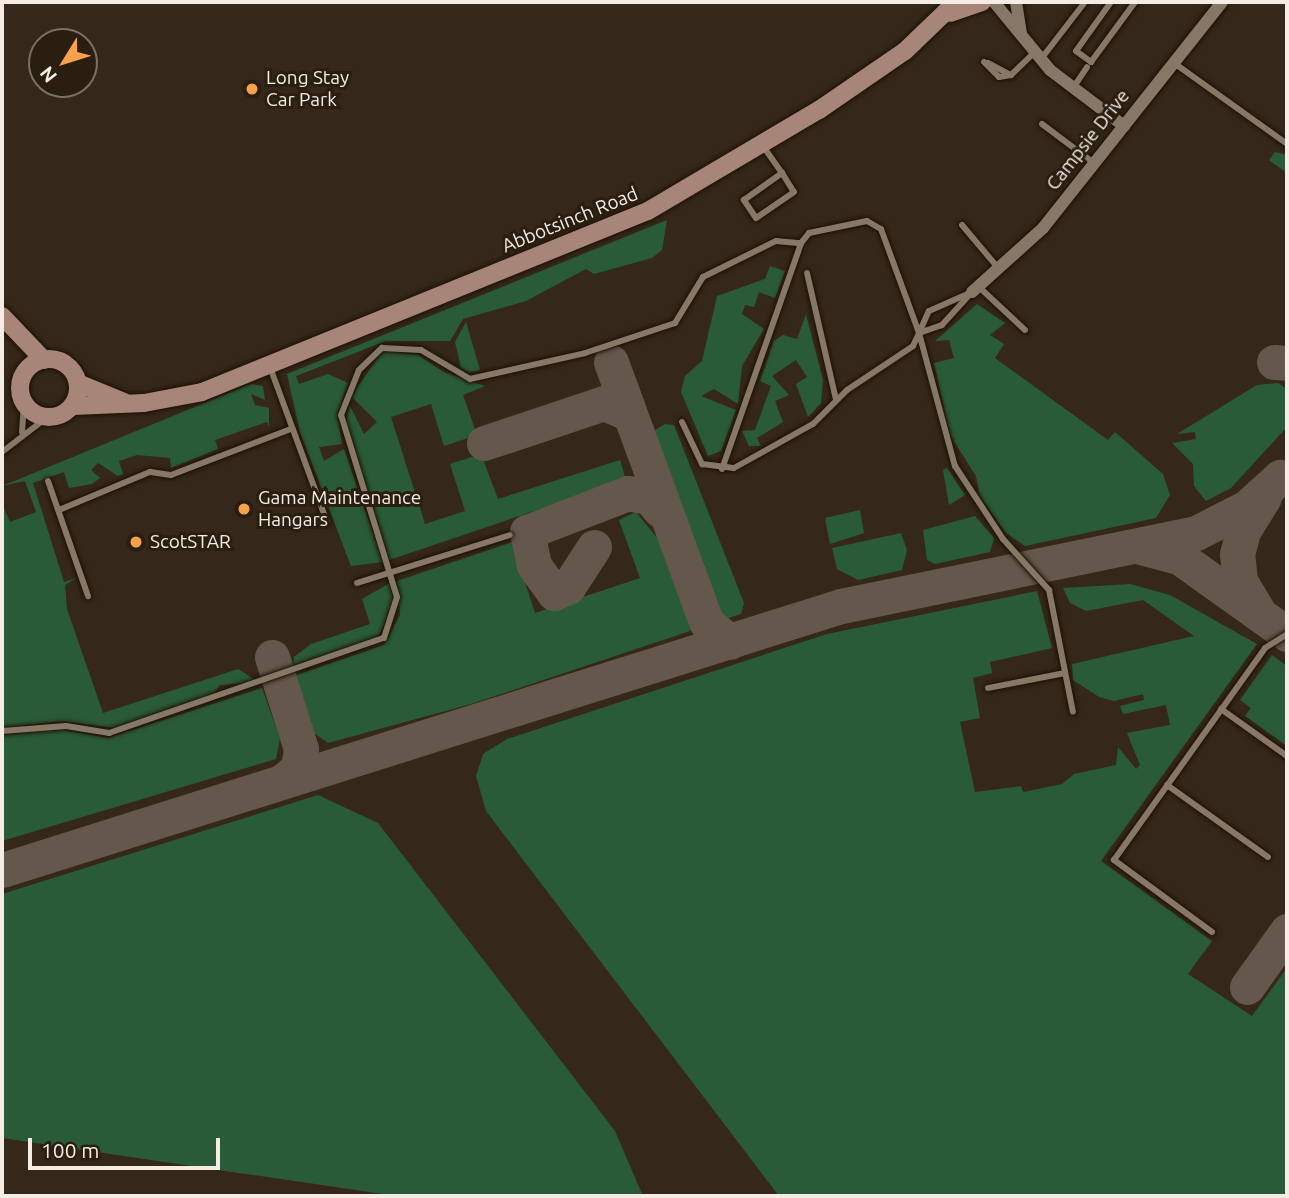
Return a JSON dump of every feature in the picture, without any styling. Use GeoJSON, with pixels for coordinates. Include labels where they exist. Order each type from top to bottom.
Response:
{"type":"FeatureCollection","features":[{"type":"Feature","properties":{"kind":"street","name":"Abbotsinch Road"},"geometry":{"type":"LineString","coordinates":[[73,406],[170,399],[269,365],[648,211],[763,146],[953,7],[982,2]]}},
{"type":"Feature","properties":{"kind":"street"},"geometry":{"type":"LineString","coordinates":[[992,2],[999,2]]}},
{"type":"Feature","properties":{"kind":"street"},"geometry":{"type":"LineString","coordinates":[[992,2],[1021,34],[1037,57],[1124,126]]}},
{"type":"Feature","properties":{"kind":"street"},"geometry":{"type":"LineString","coordinates":[[1016,2],[1021,34]]}},
{"type":"Feature","properties":{"kind":"street","name":"Campsie Drive"},"geometry":{"type":"LineString","coordinates":[[976,290],[1000,270],[1094,163],[1222,2]]}},
{"type":"Feature","properties":{"kind":"street"},"geometry":{"type":"LineString","coordinates":[[4,319],[44,360],[62,362],[78,383],[124,402]]}},
{"type":"Feature","properties":{"kind":"street"},"geometry":{"type":"LineString","coordinates":[[4,319],[23,376],[24,403],[46,418],[73,406],[78,383]]}},
{"type":"Feature","properties":{"kind":"street"},"geometry":{"type":"LineString","coordinates":[[23,376],[44,360]]}},
{"type":"Feature","properties":{"kind":"lane"},"geometry":{"type":"LineString","coordinates":[[1011,75],[1037,57],[1085,2]]}},
{"type":"Feature","properties":{"kind":"lane"},"geometry":{"type":"LineString","coordinates":[[1111,2],[1076,51],[1091,62],[1135,2]]}},
{"type":"Feature","properties":{"kind":"lane"},"geometry":{"type":"LineString","coordinates":[[1174,63],[1287,144]]}},
{"type":"Feature","properties":{"kind":"lane"},"geometry":{"type":"LineString","coordinates":[[1073,88],[1087,67]]}},
{"type":"Feature","properties":{"kind":"lane"},"geometry":{"type":"LineString","coordinates":[[1042,124],[1094,163]]}},
{"type":"Feature","properties":{"kind":"lane"},"geometry":{"type":"LineString","coordinates":[[763,146],[782,173],[794,192],[756,218],[744,200],[782,173]]}},
{"type":"Feature","properties":{"kind":"lane"},"geometry":{"type":"LineString","coordinates":[[722,469],[801,243],[809,233],[845,224],[867,221],[881,229],[919,334],[955,466],[1003,540],[1049,590],[1073,712]]}},
{"type":"Feature","properties":{"kind":"lane"},"geometry":{"type":"LineString","coordinates":[[962,225],[1000,270]]}},
{"type":"Feature","properties":{"kind":"lane"},"geometry":{"type":"LineString","coordinates":[[2,731],[66,726],[109,733],[371,647],[397,612],[389,572],[342,432],[346,399],[370,356],[400,345],[480,379],[585,353],[675,323],[713,271],[776,241],[801,243]]}},
{"type":"Feature","properties":{"kind":"lane"},"geometry":{"type":"LineString","coordinates":[[807,273],[836,400]]}},
{"type":"Feature","properties":{"kind":"lane"},"geometry":{"type":"LineString","coordinates":[[919,334],[942,325],[976,290]]}},
{"type":"Feature","properties":{"kind":"lane"},"geometry":{"type":"LineString","coordinates":[[682,422],[694,456],[722,469],[766,453],[913,346],[929,311],[976,290]]}},
{"type":"Feature","properties":{"kind":"lane"},"geometry":{"type":"LineString","coordinates":[[976,290],[1025,330]]}},
{"type":"Feature","properties":{"kind":"lane"},"geometry":{"type":"LineString","coordinates":[[269,365],[327,522]]}},
{"type":"Feature","properties":{"kind":"lane"},"geometry":{"type":"LineString","coordinates":[[22,432],[24,403]]}},
{"type":"Feature","properties":{"kind":"lane"},"geometry":{"type":"LineString","coordinates":[[2,452],[22,432],[46,418]]}},
{"type":"Feature","properties":{"kind":"lane"},"geometry":{"type":"LineString","coordinates":[[59,510],[150,472],[171,475],[291,429]]}},
{"type":"Feature","properties":{"kind":"lane"},"geometry":{"type":"LineString","coordinates":[[48,481],[88,596]]}},
{"type":"Feature","properties":{"kind":"lane"},"geometry":{"type":"LineString","coordinates":[[357,583],[510,535]]}},
{"type":"Feature","properties":{"kind":"lane"},"geometry":{"type":"LineString","coordinates":[[1212,932],[1114,860],[1265,648],[1287,634]]}},
{"type":"Feature","properties":{"kind":"lane"},"geometry":{"type":"LineString","coordinates":[[988,688],[1065,673]]}},
{"type":"Feature","properties":{"kind":"lane"},"geometry":{"type":"LineString","coordinates":[[1221,709],[1287,756]]}},
{"type":"Feature","properties":{"kind":"lane"},"geometry":{"type":"LineString","coordinates":[[1167,785],[1268,857]]}},
{"type":"Feature","properties":{"kind":"green space"},"geometry":{"type":"Polygon","coordinates":[[[1275,152],[1287,155],[1287,173],[1269,160],[1275,152]]]}},
{"type":"Feature","properties":{"kind":"green space"},"geometry":{"type":"Polygon","coordinates":[[[667,220],[662,250],[652,258],[594,274],[586,269],[526,301],[463,319],[450,341],[386,341],[296,376],[299,384],[328,374],[348,383],[337,415],[342,444],[319,447],[324,461],[344,449],[383,562],[351,566],[300,432],[287,374],[667,220]]]}},
{"type":"Feature","properties":{"kind":"green space"},"geometry":{"type":"Polygon","coordinates":[[[770,266],[785,271],[775,298],[759,292],[754,307],[745,305],[742,314],[764,329],[742,366],[738,404],[714,389],[701,396],[736,410],[721,451],[708,456],[681,392],[685,376],[702,361],[717,296],[765,279],[770,266]]]}},
{"type":"Feature","properties":{"kind":"green space"},"geometry":{"type":"Polygon","coordinates":[[[977,304],[1005,323],[990,335],[1004,344],[995,358],[1108,440],[1115,432],[1163,474],[1170,495],[1156,518],[1025,546],[1006,533],[980,496],[976,476],[950,435],[934,363],[954,358],[949,340],[935,341],[977,304]]]}},
{"type":"Feature","properties":{"kind":"green space"},"geometry":{"type":"Polygon","coordinates":[[[806,314],[823,380],[821,403],[808,417],[796,384],[807,377],[796,360],[772,376],[789,395],[775,401],[783,422],[757,438],[761,446],[749,446],[742,431],[755,430],[771,386],[760,381],[774,341],[783,335],[797,339],[806,314]]]}},
{"type":"Feature","properties":{"kind":"green space"},"geometry":{"type":"Polygon","coordinates":[[[466,322],[480,370],[469,372],[461,368],[455,342],[466,322]]]}},
{"type":"Feature","properties":{"kind":"green space"},"geometry":{"type":"Polygon","coordinates":[[[383,351],[418,355],[444,372],[485,386],[463,395],[477,435],[444,446],[431,404],[391,417],[425,524],[465,511],[450,464],[481,454],[498,499],[620,460],[626,480],[389,560],[346,421],[350,406],[364,434],[377,422],[351,396],[383,351]]]}},
{"type":"Feature","properties":{"kind":"green space"},"geometry":{"type":"Polygon","coordinates":[[[1278,383],[1287,389],[1287,427],[1231,488],[1206,501],[1194,486],[1193,464],[1172,443],[1196,439],[1195,432],[1177,434],[1257,385],[1278,383]]]}},
{"type":"Feature","properties":{"kind":"green space"},"geometry":{"type":"Polygon","coordinates":[[[251,384],[263,386],[265,400],[251,394],[255,405],[269,408],[269,427],[267,422],[215,440],[218,449],[171,468],[170,458],[137,455],[119,461],[123,474],[118,476],[98,463],[91,470],[100,478],[92,484],[69,488],[64,472],[33,483],[64,582],[76,578],[65,585],[67,609],[103,713],[238,669],[259,682],[220,685],[213,694],[115,728],[61,721],[2,728],[2,504],[10,522],[36,512],[25,481],[2,486],[251,384]]]}},
{"type":"Feature","properties":{"kind":"green space"},"geometry":{"type":"Polygon","coordinates":[[[665,424],[674,425],[744,603],[741,614],[725,619],[712,605],[643,437],[665,424]]]}},
{"type":"Feature","properties":{"kind":"green space"},"geometry":{"type":"Polygon","coordinates":[[[947,468],[965,495],[949,505],[943,470],[947,468]]]}},
{"type":"Feature","properties":{"kind":"green space"},"geometry":{"type":"Polygon","coordinates":[[[860,510],[864,533],[830,544],[825,518],[860,510]]]}},
{"type":"Feature","properties":{"kind":"green space"},"geometry":{"type":"Polygon","coordinates":[[[636,512],[658,539],[687,603],[690,631],[471,704],[328,743],[314,733],[294,676],[384,645],[400,615],[397,581],[512,542],[535,613],[640,578],[619,520],[636,512]]]}},
{"type":"Feature","properties":{"kind":"green space"},"geometry":{"type":"Polygon","coordinates":[[[975,516],[994,538],[990,552],[935,564],[927,560],[923,530],[975,516]]]}},
{"type":"Feature","properties":{"kind":"green space"},"geometry":{"type":"Polygon","coordinates":[[[901,533],[907,550],[902,570],[858,580],[837,569],[832,548],[901,533]]]}},
{"type":"Feature","properties":{"kind":"green space"},"geometry":{"type":"Polygon","coordinates":[[[390,583],[394,604],[377,639],[293,670],[294,657],[311,644],[370,624],[362,599],[390,583]]]}},
{"type":"Feature","properties":{"kind":"green space"},"geometry":{"type":"Polygon","coordinates":[[[1130,584],[1170,595],[1257,644],[1101,861],[1212,941],[1188,974],[1252,1016],[1287,968],[1287,1196],[779,1196],[486,811],[476,776],[483,754],[507,739],[827,634],[1037,591],[1052,648],[990,662],[992,673],[973,678],[980,718],[960,722],[975,792],[1021,786],[1023,792],[1062,784],[1074,774],[1116,765],[1118,747],[1136,769],[1140,765],[1127,733],[1170,725],[1166,705],[1123,714],[1120,706],[1144,700],[1143,694],[1114,701],[1099,697],[1073,680],[1072,664],[1194,636],[1143,600],[1086,611],[1070,603],[1063,588],[1130,584]]]}},
{"type":"Feature","properties":{"kind":"green space"},"geometry":{"type":"Polygon","coordinates":[[[1272,655],[1287,666],[1287,746],[1245,716],[1251,708],[1240,700],[1272,655]]]}},
{"type":"Feature","properties":{"kind":"green space"},"geometry":{"type":"Polygon","coordinates":[[[262,688],[280,739],[276,759],[2,841],[2,735],[57,729],[108,738],[262,688]]]}},
{"type":"Feature","properties":{"kind":"green space"},"geometry":{"type":"Polygon","coordinates":[[[318,795],[378,823],[615,1131],[643,1196],[396,1196],[2,1138],[2,894],[318,795]]]}},
{"type":"Feature","properties":{"kind":"taxiway"},"geometry":{"type":"LineString","coordinates":[[611,362],[706,622],[730,642]]}},
{"type":"Feature","properties":{"kind":"taxiway"},"geometry":{"type":"LineString","coordinates":[[1274,362],[1287,363]]}},
{"type":"Feature","properties":{"kind":"taxiway"},"geometry":{"type":"LineString","coordinates":[[484,443],[604,403],[627,413]]}},
{"type":"Feature","properties":{"kind":"taxiway"},"geometry":{"type":"LineString","coordinates":[[2,870],[841,606],[1196,533],[1247,507],[1280,477]]}},
{"type":"Feature","properties":{"kind":"taxiway"},"geometry":{"type":"LineString","coordinates":[[594,547],[568,587],[554,593],[534,565],[527,532],[628,493],[649,497],[660,510]]}},
{"type":"Feature","properties":{"kind":"taxiway"},"geometry":{"type":"LineString","coordinates":[[1258,611],[1240,581],[1237,554],[1243,531],[1264,498]]}},
{"type":"Feature","properties":{"kind":"taxiway"},"geometry":{"type":"LineString","coordinates":[[1141,547],[1179,557],[1287,634]]}},
{"type":"Feature","properties":{"kind":"taxiway"},"geometry":{"type":"LineString","coordinates":[[272,657],[301,749],[298,768],[284,780]]}},
{"type":"Feature","properties":{"kind":"taxiway"},"geometry":{"type":"LineString","coordinates":[[1247,987],[1287,931]]}},
{"type":"Feature","properties":{"kind":"place","name":"Long Stay Car Park"},"geometry":{"type":"Point","coordinates":[252,89]}},
{"type":"Feature","properties":{"kind":"place","name":"Gama Maintenance Hangars"},"geometry":{"type":"Point","coordinates":[244,509]}},
{"type":"Feature","properties":{"kind":"place","name":"ScotSTAR"},"geometry":{"type":"Point","coordinates":[136,542]}}]}
